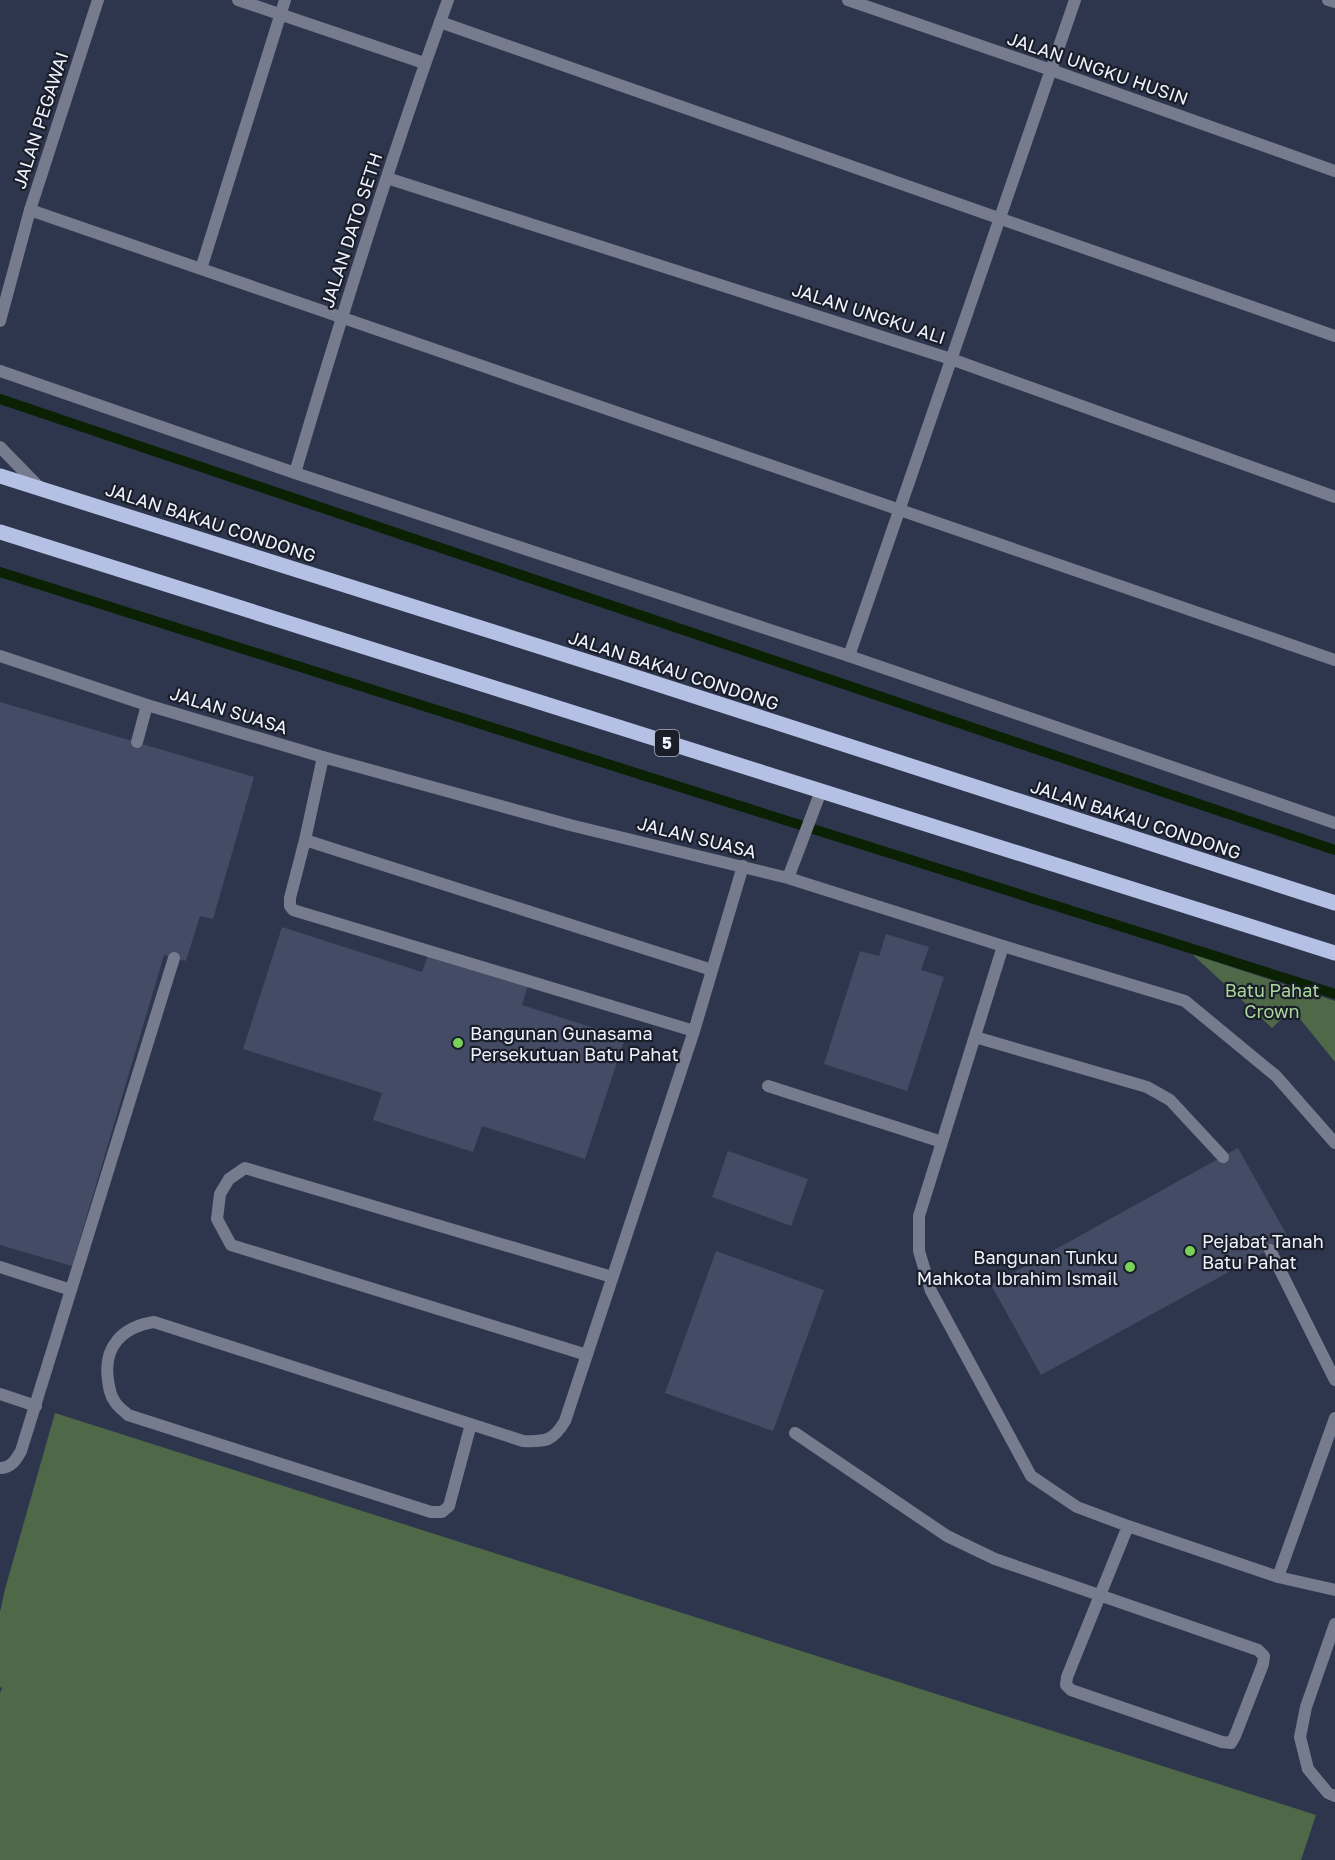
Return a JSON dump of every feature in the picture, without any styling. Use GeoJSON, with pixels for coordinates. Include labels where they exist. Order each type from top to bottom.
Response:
{"type":"FeatureCollection","features":[{"type":"Feature","properties":{"kind":"main road","name":"JALAN BAKAU CONDONG"},"geometry":{"type":"LineString","coordinates":[[0,476],[1335,903]]}},
{"type":"Feature","properties":{"kind":"main road","name":"5"},"geometry":{"type":"LineString","coordinates":[[0,532],[1335,953]]}},
{"type":"Feature","properties":{"kind":"street","name":"JALAN PEGAWAI"},"geometry":{"type":"LineString","coordinates":[[0,321],[30,210],[98,0]]}},
{"type":"Feature","properties":{"kind":"street"},"geometry":{"type":"LineString","coordinates":[[238,0],[424,63]]}},
{"type":"Feature","properties":{"kind":"street"},"geometry":{"type":"LineString","coordinates":[[201,269],[285,0]]}},
{"type":"Feature","properties":{"kind":"street","name":"JALAN DATO SETH"},"geometry":{"type":"LineString","coordinates":[[295,473],[341,317],[424,63],[448,0]]}},
{"type":"Feature","properties":{"kind":"street","name":"JALAN UNGKU HUSIN"},"geometry":{"type":"LineString","coordinates":[[848,0],[1335,171]]}},
{"type":"Feature","properties":{"kind":"street"},"geometry":{"type":"LineString","coordinates":[[849,656],[1075,0]]}},
{"type":"Feature","properties":{"kind":"street"},"geometry":{"type":"LineString","coordinates":[[1328,0],[1335,2]]}},
{"type":"Feature","properties":{"kind":"street"},"geometry":{"type":"LineString","coordinates":[[440,22],[1335,336]]}},
{"type":"Feature","properties":{"kind":"street","name":"JALAN UNGKU ALI"},"geometry":{"type":"LineString","coordinates":[[387,178],[951,359],[1335,497]]}},
{"type":"Feature","properties":{"kind":"street"},"geometry":{"type":"LineString","coordinates":[[30,210],[1335,660]]}},
{"type":"Feature","properties":{"kind":"street"},"geometry":{"type":"LineString","coordinates":[[0,371],[295,473],[849,656],[1335,823]]}},
{"type":"Feature","properties":{"kind":"street"},"geometry":{"type":"LineString","coordinates":[[0,447],[42,489]]}},
{"type":"Feature","properties":{"kind":"street","name":"JALAN SUASA"},"geometry":{"type":"LineString","coordinates":[[0,656],[147,705],[323,757],[570,825],[788,878],[1185,1001],[1275,1076],[1335,1143]]}},
{"type":"Feature","properties":{"kind":"street"},"geometry":{"type":"LineString","coordinates":[[137,742],[147,705]]}},
{"type":"Feature","properties":{"kind":"street"},"geometry":{"type":"LineString","coordinates":[[323,757],[290,898],[290,906],[293,910],[694,1031]]}},
{"type":"Feature","properties":{"kind":"street"},"geometry":{"type":"LineString","coordinates":[[788,878],[821,791]]}},
{"type":"Feature","properties":{"kind":"street"},"geometry":{"type":"LineString","coordinates":[[305,840],[712,970]]}},
{"type":"Feature","properties":{"kind":"street"},"geometry":{"type":"LineString","coordinates":[[471,1424],[448,1506],[441,1512],[431,1512],[128,1415],[110,1393],[106,1365],[113,1345],[124,1333],[140,1324],[154,1322],[471,1424],[523,1441],[542,1442],[556,1434],[565,1421],[694,1031],[743,866]]}},
{"type":"Feature","properties":{"kind":"street"},"geometry":{"type":"LineString","coordinates":[[1003,946],[919,1216],[919,1251],[931,1291],[1031,1476],[1077,1507],[1278,1577],[1335,1590]]}},
{"type":"Feature","properties":{"kind":"street"},"geometry":{"type":"LineString","coordinates":[[0,1468],[6,1468],[15,1461],[21,1451],[174,958]]}},
{"type":"Feature","properties":{"kind":"street"},"geometry":{"type":"LineString","coordinates":[[975,1037],[1147,1088],[1170,1100],[1223,1157]]}},
{"type":"Feature","properties":{"kind":"street"},"geometry":{"type":"LineString","coordinates":[[768,1086],[942,1142]]}},
{"type":"Feature","properties":{"kind":"street"},"geometry":{"type":"LineString","coordinates":[[587,1355],[231,1245],[217,1219],[220,1194],[229,1179],[245,1168],[612,1277]]}},
{"type":"Feature","properties":{"kind":"street"},"geometry":{"type":"LineString","coordinates":[[1270,1250],[1335,1380]]}},
{"type":"Feature","properties":{"kind":"street"},"geometry":{"type":"LineString","coordinates":[[0,1267],[71,1290]]}},
{"type":"Feature","properties":{"kind":"street"},"geometry":{"type":"LineString","coordinates":[[0,1394],[36,1406]]}},
{"type":"Feature","properties":{"kind":"street"},"geometry":{"type":"LineString","coordinates":[[1278,1577],[1335,1418]]}},
{"type":"Feature","properties":{"kind":"street"},"geometry":{"type":"LineString","coordinates":[[795,1433],[947,1536],[995,1559],[1100,1597],[1258,1650],[1264,1656],[1263,1664],[1231,1743],[1222,1743],[1082,1694],[1071,1690],[1066,1685],[1067,1677],[1100,1597],[1128,1526]]}},
{"type":"Feature","properties":{"kind":"street"},"geometry":{"type":"LineString","coordinates":[[1335,1624],[1306,1707],[1300,1737],[1308,1769],[1328,1793],[1335,1796]]}},
{"type":"Feature","properties":{"kind":"green space","name":"Batu Pahat Crown"},"geometry":{"type":"Polygon","coordinates":[[[1192,954],[1335,1001],[1335,1062],[1292,1009],[1272,1028],[1192,954]]]}},
{"type":"Feature","properties":{"kind":"green space"},"geometry":{"type":"Polygon","coordinates":[[[55,1413],[1316,1815],[1301,1860],[0,1860],[0,1693],[2,1688],[0,1687],[0,1612],[55,1413]]]}},
{"type":"Feature","properties":{"kind":"building"},"geometry":{"type":"Polygon","coordinates":[[[0,702],[254,777],[213,919],[200,916],[186,961],[164,955],[72,1266],[0,1245],[0,702]]]}},
{"type":"Feature","properties":{"kind":"building"},"geometry":{"type":"Polygon","coordinates":[[[282,927],[422,972],[429,953],[528,985],[522,1005],[625,1038],[585,1159],[482,1126],[473,1152],[373,1120],[382,1093],[243,1049],[282,927]]]}},
{"type":"Feature","properties":{"kind":"building"},"geometry":{"type":"Polygon","coordinates":[[[886,934],[929,947],[921,970],[944,977],[907,1091],[824,1064],[860,951],[879,956],[886,934]]]}},
{"type":"Feature","properties":{"kind":"building","name":"Bangunan Tunku Mahkota Ibrahim Ismail"},"geometry":{"type":"Polygon","coordinates":[[[1238,1148],[1289,1239],[1041,1375],[991,1285],[1238,1148]]]}},
{"type":"Feature","properties":{"kind":"building"},"geometry":{"type":"Polygon","coordinates":[[[728,1151],[808,1179],[791,1226],[712,1197],[728,1151]]]}},
{"type":"Feature","properties":{"kind":"building"},"geometry":{"type":"Polygon","coordinates":[[[716,1251],[824,1290],[773,1431],[665,1393],[716,1251]]]}},
{"type":"Feature","properties":{"kind":"waterway"},"geometry":{"type":"LineString","coordinates":[[0,399],[1335,850]]}},
{"type":"Feature","properties":{"kind":"waterway"},"geometry":{"type":"LineString","coordinates":[[0,572],[1335,994]]}},
{"type":"Feature","properties":{"kind":"place","name":"Bangunan Gunasama Persekutuan Batu Pahat"},"geometry":{"type":"Point","coordinates":[458,1043]}},
{"type":"Feature","properties":{"kind":"place","name":"Pejabat Tanah Batu Pahat"},"geometry":{"type":"Point","coordinates":[1190,1251]}},
{"type":"Feature","properties":{"kind":"place","name":"Bangunan Tunku Mahkota Ibrahim Ismail"},"geometry":{"type":"Point","coordinates":[1130,1267]}}]}
